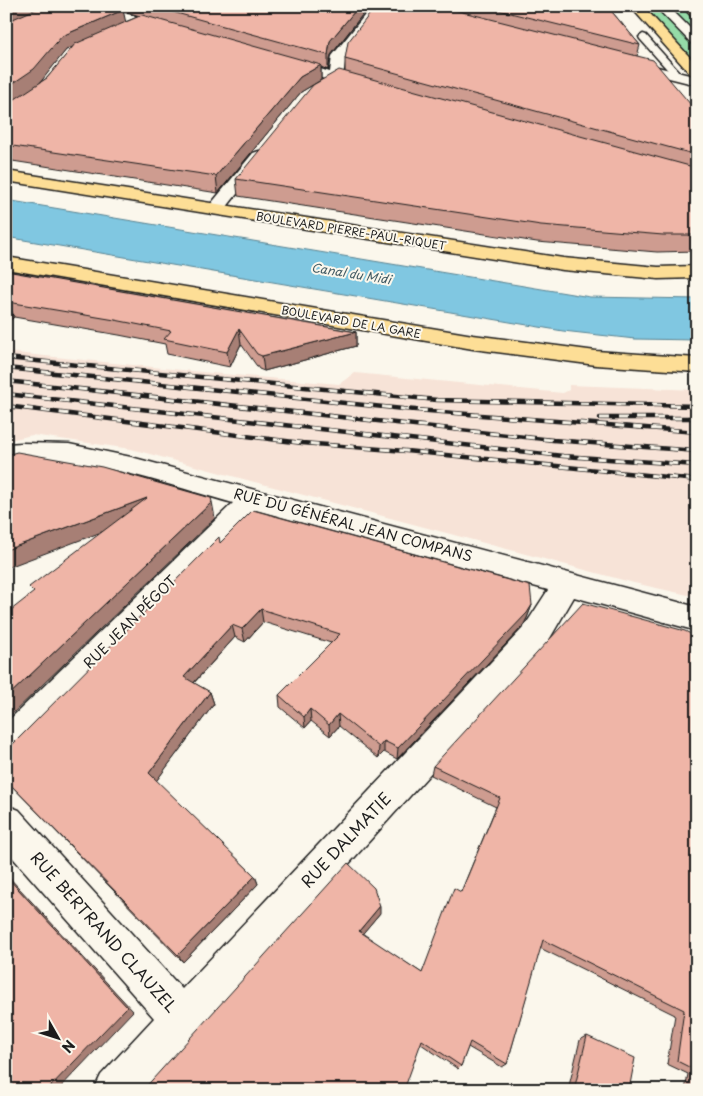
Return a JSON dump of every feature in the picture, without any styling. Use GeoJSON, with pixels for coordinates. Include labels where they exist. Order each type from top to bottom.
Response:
{"type":"FeatureCollection","features":[{"type":"Feature","properties":{"kind":"main road"},"geometry":{"type":"LineString","coordinates":[[636,6],[697,73]]}},
{"type":"Feature","properties":{"kind":"main road"},"geometry":{"type":"LineString","coordinates":[[688,6],[697,15]]}},
{"type":"Feature","properties":{"kind":"main road","name":"BOULEVARD PIERRE-PAUL-RIQUET"},"geometry":{"type":"LineString","coordinates":[[6,176],[563,264],[658,273],[697,272]]}},
{"type":"Feature","properties":{"kind":"main road","name":"BOULEVARD DE LA GARE"},"geometry":{"type":"LineString","coordinates":[[6,263],[473,342],[596,358],[697,365]]}},
{"type":"Feature","properties":{"kind":"street"},"geometry":{"type":"LineString","coordinates":[[84,6],[180,32]]}},
{"type":"Feature","properties":{"kind":"street"},"geometry":{"type":"LineString","coordinates":[[336,79],[339,56],[378,6]]}},
{"type":"Feature","properties":{"kind":"street"},"geometry":{"type":"LineString","coordinates":[[661,6],[697,42]]}},
{"type":"Feature","properties":{"kind":"street"},"geometry":{"type":"LineString","coordinates":[[127,29],[144,22]]}},
{"type":"Feature","properties":{"kind":"street"},"geometry":{"type":"LineString","coordinates":[[270,58],[381,92]]}},
{"type":"Feature","properties":{"kind":"street"},"geometry":{"type":"LineString","coordinates":[[613,59],[697,81]]}},
{"type":"Feature","properties":{"kind":"street"},"geometry":{"type":"LineString","coordinates":[[318,88],[336,79]]}},
{"type":"Feature","properties":{"kind":"street"},"geometry":{"type":"LineString","coordinates":[[216,209],[270,143]]}},
{"type":"Feature","properties":{"kind":"street","name":"RUE DU GÉNÉRAL JEAN COMPANS"},"geometry":{"type":"LineString","coordinates":[[6,454],[26,450],[83,454],[251,497],[697,620]]}},
{"type":"Feature","properties":{"kind":"street","name":"RUE JEAN PÉGOT"},"geometry":{"type":"LineString","coordinates":[[6,746],[241,512],[251,497]]}},
{"type":"Feature","properties":{"kind":"street","name":"RUE DALMATIE"},"geometry":{"type":"LineString","coordinates":[[116,1090],[535,636],[557,602],[566,583]]}},
{"type":"Feature","properties":{"kind":"street","name":"RUE BERTRAND CLAUZEL"},"geometry":{"type":"LineString","coordinates":[[6,823],[181,1018]]}},
{"type":"Feature","properties":{"kind":"lane"},"geometry":{"type":"LineString","coordinates":[[644,38],[677,75]]}},
{"type":"Feature","properties":{"kind":"shaded area"},"geometry":{"type":"Polygon","coordinates":[[[6,352],[339,384],[355,373],[563,393],[569,390],[569,385],[697,390],[697,597],[634,583],[131,449],[32,435],[6,441],[6,352]]]}},
{"type":"Feature","properties":{"kind":"green space"},"geometry":{"type":"Polygon","coordinates":[[[643,6],[681,6],[697,22],[697,64],[643,6]]]}},
{"type":"Feature","properties":{"kind":"water","name":"Canal du Midi"},"geometry":{"type":"Polygon","coordinates":[[[6,200],[590,297],[697,299],[697,340],[635,339],[563,331],[6,237],[6,200]]]}},
{"type":"Feature","properties":{"kind":"building"},"geometry":{"type":"Polygon","coordinates":[[[6,6],[14,6],[6,10],[6,6]]]}},
{"type":"Feature","properties":{"kind":"building"},"geometry":{"type":"Polygon","coordinates":[[[43,6],[111,6],[123,10],[62,36],[34,69],[6,88],[6,22],[43,6]]]}},
{"type":"Feature","properties":{"kind":"building"},"geometry":{"type":"Polygon","coordinates":[[[151,6],[359,6],[330,41],[328,55],[151,6]]]}},
{"type":"Feature","properties":{"kind":"building"},"geometry":{"type":"Polygon","coordinates":[[[376,6],[439,6],[653,60],[697,112],[697,155],[345,59],[348,42],[376,6]]]}},
{"type":"Feature","properties":{"kind":"building"},"geometry":{"type":"Polygon","coordinates":[[[482,6],[607,6],[640,45],[482,6]]]}},
{"type":"Feature","properties":{"kind":"building"},"geometry":{"type":"Polygon","coordinates":[[[142,15],[321,65],[300,77],[216,176],[6,145],[6,105],[47,78],[75,44],[142,15]]]}},
{"type":"Feature","properties":{"kind":"building"},"geometry":{"type":"Polygon","coordinates":[[[339,70],[697,168],[697,235],[663,235],[541,225],[236,179],[313,85],[339,70]]]}},
{"type":"Feature","properties":{"kind":"building"},"geometry":{"type":"Polygon","coordinates":[[[6,271],[356,332],[262,356],[257,354],[239,329],[227,352],[164,339],[171,331],[8,302],[6,304],[6,271]]]}},
{"type":"Feature","properties":{"kind":"building"},"geometry":{"type":"Polygon","coordinates":[[[17,452],[102,467],[211,498],[212,502],[6,698],[6,614],[34,592],[29,587],[147,498],[6,550],[6,455],[17,452]]]}},
{"type":"Feature","properties":{"kind":"building"},"geometry":{"type":"Polygon","coordinates":[[[253,510],[530,586],[532,605],[527,613],[398,748],[384,741],[379,747],[338,714],[329,725],[310,709],[304,717],[279,695],[340,634],[261,609],[242,629],[232,625],[184,677],[210,692],[149,773],[255,876],[178,955],[6,780],[6,749],[219,537],[220,543],[253,510]]]}},
{"type":"Feature","properties":{"kind":"building"},"geometry":{"type":"Polygon","coordinates":[[[583,603],[685,631],[697,637],[697,1071],[677,1061],[684,1010],[543,940],[507,1064],[470,1042],[461,1066],[422,1040],[404,1090],[143,1090],[348,863],[374,888],[380,906],[359,931],[422,973],[454,888],[461,892],[500,798],[433,766],[583,603]]]}},
{"type":"Feature","properties":{"kind":"building"},"geometry":{"type":"Polygon","coordinates":[[[6,876],[127,1007],[47,1090],[6,1090],[6,876]]]}},
{"type":"Feature","properties":{"kind":"building"},"geometry":{"type":"Polygon","coordinates":[[[587,1036],[635,1058],[629,1090],[574,1090],[587,1036]]]}},
{"type":"Feature","properties":{"kind":"railway"},"geometry":{"type":"LineString","coordinates":[[6,358],[437,400],[697,406]]}},
{"type":"Feature","properties":{"kind":"railway"},"geometry":{"type":"LineString","coordinates":[[6,368],[403,409],[697,432]]}},
{"type":"Feature","properties":{"kind":"railway"},"geometry":{"type":"LineString","coordinates":[[6,381],[553,440],[697,451]]}},
{"type":"Feature","properties":{"kind":"railway"},"geometry":{"type":"LineString","coordinates":[[6,394],[563,456],[697,465]]}},
{"type":"Feature","properties":{"kind":"railway"},"geometry":{"type":"LineString","coordinates":[[6,406],[302,443],[406,451],[697,480]]}},
{"type":"Feature","properties":{"kind":"railway"},"geometry":{"type":"LineString","coordinates":[[600,418],[697,418]]}}]}
